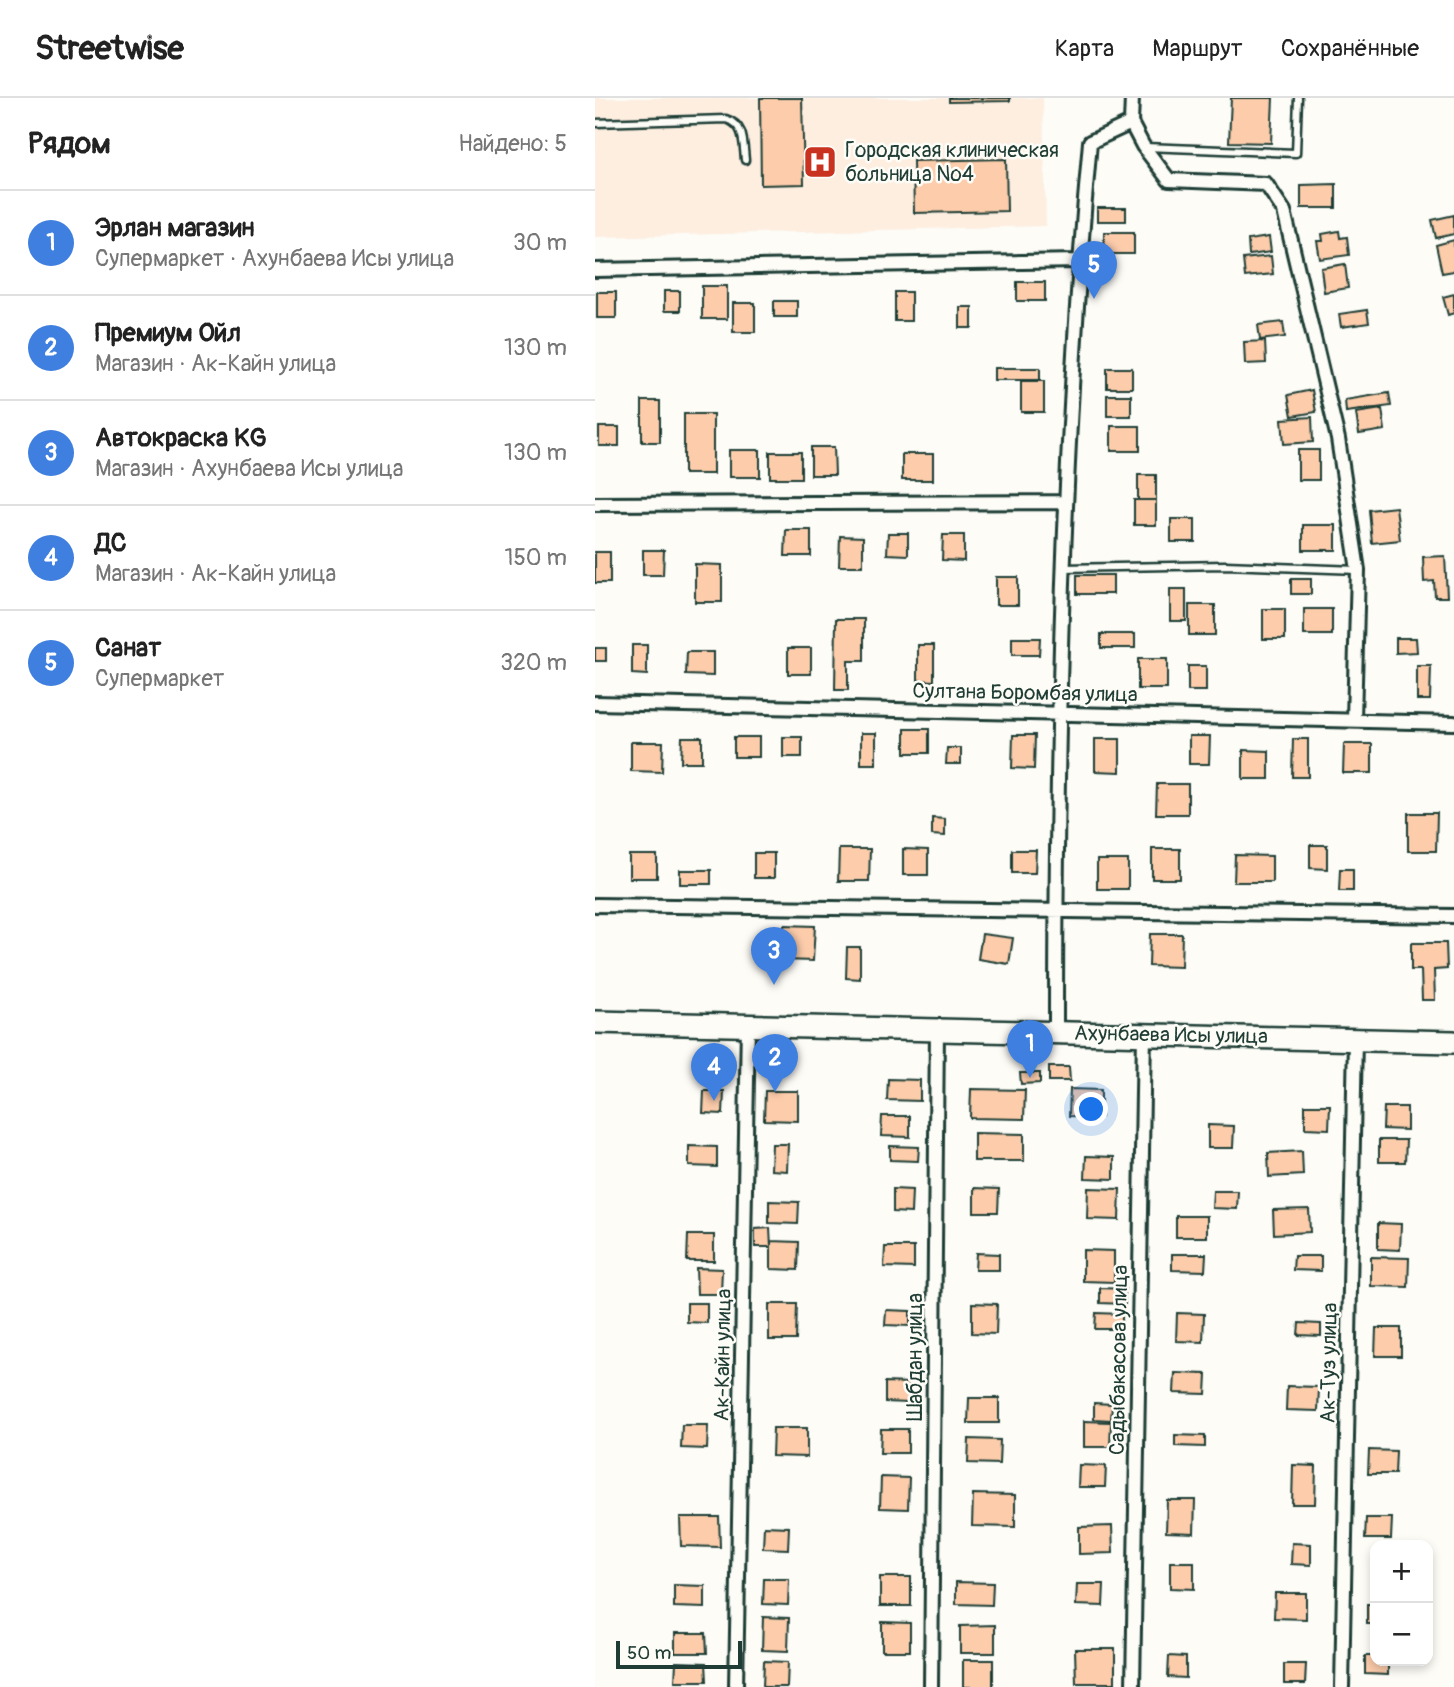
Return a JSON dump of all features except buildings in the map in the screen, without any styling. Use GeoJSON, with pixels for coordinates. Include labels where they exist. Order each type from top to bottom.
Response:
{"type":"FeatureCollection","features":[{"type":"Feature","properties":{"kind":"main road","name":"Ахунбаева Исы улица"},"geometry":{"type":"LineString","coordinates":[[595,1022],[1454,1042]]}},
{"type":"Feature","properties":{"kind":"street"},"geometry":{"type":"LineString","coordinates":[[1132,98],[1131,122],[1143,146],[1169,180],[1266,184],[1284,211],[1338,439],[1358,570],[1354,719]]}},
{"type":"Feature","properties":{"kind":"street"},"geometry":{"type":"LineString","coordinates":[[1056,1032],[1058,712],[1062,568],[1079,261],[1090,142],[1131,122]]}},
{"type":"Feature","properties":{"kind":"street"},"geometry":{"type":"LineString","coordinates":[[595,270],[1079,261]]}},
{"type":"Feature","properties":{"kind":"street"},"geometry":{"type":"LineString","coordinates":[[595,504],[1065,502]]}},
{"type":"Feature","properties":{"kind":"street","name":"Султана Боромбая улица"},"geometry":{"type":"LineString","coordinates":[[595,703],[1454,723]]}},
{"type":"Feature","properties":{"kind":"street"},"geometry":{"type":"LineString","coordinates":[[595,905],[1454,916]]}},
{"type":"Feature","properties":{"kind":"street","name":"Ак-Кайн улица"},"geometry":{"type":"LineString","coordinates":[[736,1687],[748,1024]]}},
{"type":"Feature","properties":{"kind":"street","name":"Шабдан улица"},"geometry":{"type":"LineString","coordinates":[[931,1687],[937,1028]]}},
{"type":"Feature","properties":{"kind":"street","name":"Садыбакасова улица"},"geometry":{"type":"LineString","coordinates":[[1133,1687],[1144,1033]]}},
{"type":"Feature","properties":{"kind":"street","name":"Ак-Туз улица"},"geometry":{"type":"LineString","coordinates":[[1342,1687],[1355,1039]]}},
{"type":"Feature","properties":{"kind":"lane"},"geometry":{"type":"LineString","coordinates":[[1143,146],[1296,153],[1298,98]]}},
{"type":"Feature","properties":{"kind":"lane"},"geometry":{"type":"LineString","coordinates":[[595,123],[726,119],[734,122],[741,130],[745,160]]}},
{"type":"Feature","properties":{"kind":"lane"},"geometry":{"type":"LineString","coordinates":[[1062,568],[1225,565],[1358,570]]}},
{"type":"Feature","properties":{"kind":"shaded area","name":"Городская клиническая больница №4"},"geometry":{"type":"Polygon","coordinates":[[[595,98],[1043,98],[1046,226],[595,237],[595,98]]]}},
{"type":"Feature","properties":{"kind":"place","name":"Городская клиническая больница №4"},"geometry":{"type":"Point","coordinates":[820,162]}},
{"type":"Feature","properties":{"kind":"place","name":"Санат"},"geometry":{"type":"Point","coordinates":[1094,299]}},
{"type":"Feature","properties":{"kind":"place","name":"Автокраска KG"},"geometry":{"type":"Point","coordinates":[774,985]}},
{"type":"Feature","properties":{"kind":"place","name":"Эрлан магазин"},"geometry":{"type":"Point","coordinates":[1030,1078]}},
{"type":"Feature","properties":{"kind":"place","name":"Премиум Ойл"},"geometry":{"type":"Point","coordinates":[775,1092]}},
{"type":"Feature","properties":{"kind":"place","name":"ДС"},"geometry":{"type":"Point","coordinates":[714,1101]}}]}
